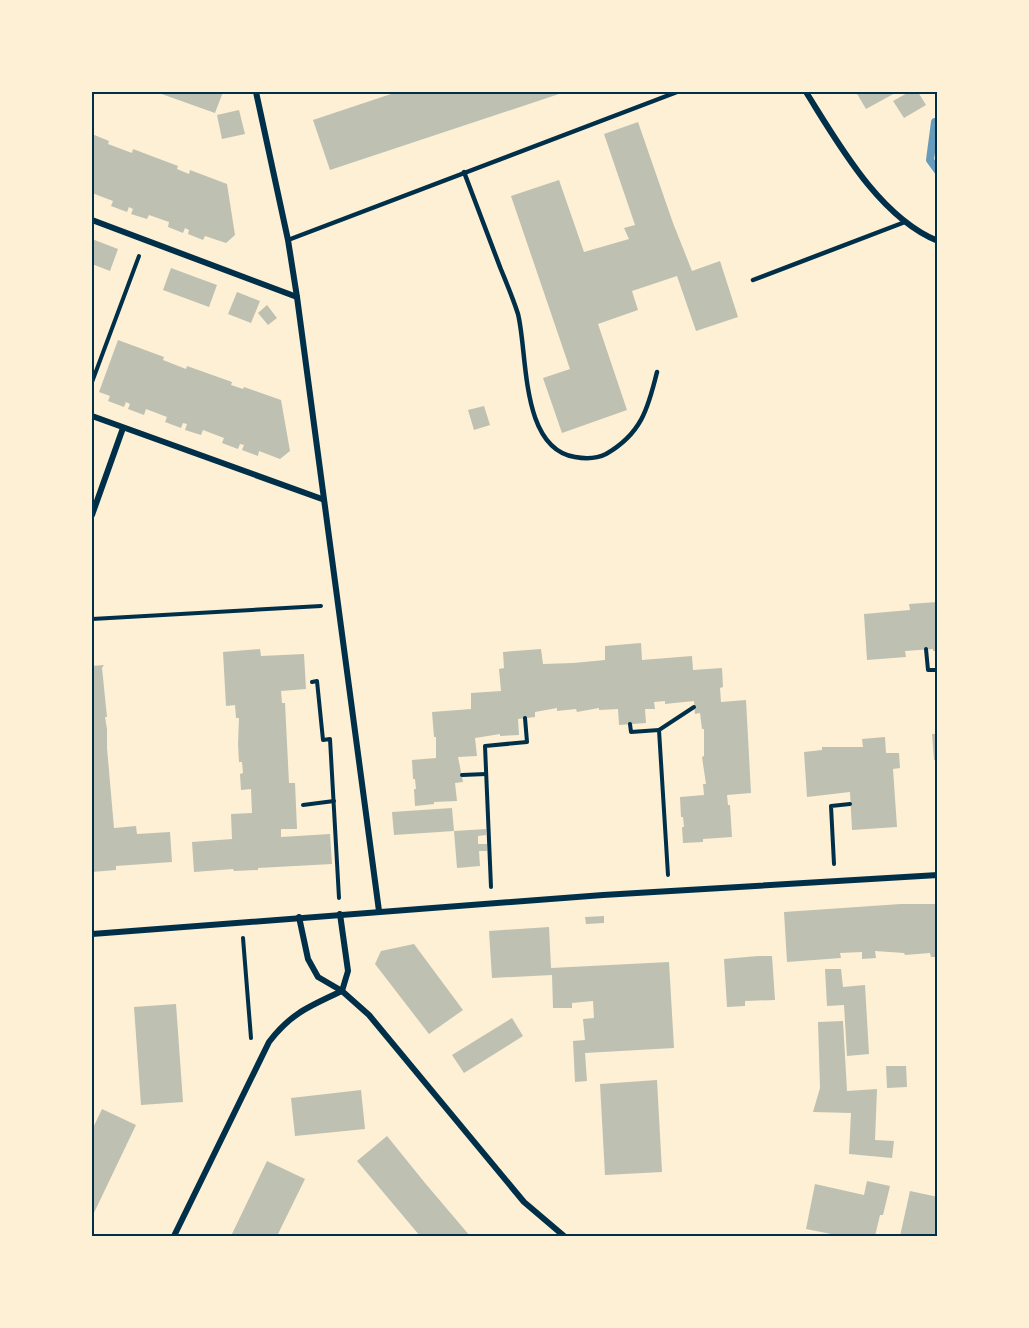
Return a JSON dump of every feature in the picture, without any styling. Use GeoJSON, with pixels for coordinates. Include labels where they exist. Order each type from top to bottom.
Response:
{"type":"FeatureCollection","features":[{"type":"Feature","properties":{"kind":"street"},"geometry":{"type":"LineString","coordinates":[[256,92],[288,240],[297,297],[322,499],[379,911]]}},
{"type":"Feature","properties":{"kind":"street"},"geometry":{"type":"LineString","coordinates":[[806,92],[838,143],[878,195],[905,222],[938,241]]}},
{"type":"Feature","properties":{"kind":"street"},"geometry":{"type":"LineString","coordinates":[[92,220],[297,297]]}},
{"type":"Feature","properties":{"kind":"street"},"geometry":{"type":"LineString","coordinates":[[92,416],[322,499]]}},
{"type":"Feature","properties":{"kind":"street"},"geometry":{"type":"LineString","coordinates":[[92,515],[123,428]]}},
{"type":"Feature","properties":{"kind":"street"},"geometry":{"type":"LineString","coordinates":[[92,934],[492,903],[938,875]]}},
{"type":"Feature","properties":{"kind":"street"},"geometry":{"type":"LineString","coordinates":[[174,1236],[269,1042],[282,1024],[297,1013],[342,992],[348,971],[340,914]]}},
{"type":"Feature","properties":{"kind":"street"},"geometry":{"type":"LineString","coordinates":[[299,917],[308,959],[318,977],[342,992],[369,1015],[524,1202],[564,1236]]}},
{"type":"Feature","properties":{"kind":"lane"},"geometry":{"type":"LineString","coordinates":[[288,240],[676,92]]}},
{"type":"Feature","properties":{"kind":"lane"},"geometry":{"type":"LineString","coordinates":[[464,172],[518,314],[526,381],[538,426],[551,445],[567,456],[587,459],[603,456],[619,446],[638,428],[648,406],[657,372]]}},
{"type":"Feature","properties":{"kind":"lane"},"geometry":{"type":"LineString","coordinates":[[753,280],[905,222]]}},
{"type":"Feature","properties":{"kind":"path"},"geometry":{"type":"LineString","coordinates":[[92,382],[144,240]]}},
{"type":"Feature","properties":{"kind":"path"},"geometry":{"type":"LineString","coordinates":[[92,619],[337,605]]}},
{"type":"Feature","properties":{"kind":"path"},"geometry":{"type":"LineString","coordinates":[[926,650],[928,670],[938,670]]}},
{"type":"Feature","properties":{"kind":"path"},"geometry":{"type":"LineString","coordinates":[[312,681],[317,681],[323,740],[330,739],[340,914]]}},
{"type":"Feature","properties":{"kind":"path"},"geometry":{"type":"LineString","coordinates":[[630,724],[631,732],[659,730],[694,707]]}},
{"type":"Feature","properties":{"kind":"path"},"geometry":{"type":"LineString","coordinates":[[492,903],[485,746],[526,742],[525,718]]}},
{"type":"Feature","properties":{"kind":"path"},"geometry":{"type":"LineString","coordinates":[[659,730],[669,891]]}},
{"type":"Feature","properties":{"kind":"path"},"geometry":{"type":"LineString","coordinates":[[462,775],[486,774]]}},
{"type":"Feature","properties":{"kind":"path"},"geometry":{"type":"LineString","coordinates":[[303,805],[334,801]]}},
{"type":"Feature","properties":{"kind":"path"},"geometry":{"type":"LineString","coordinates":[[835,883],[831,806],[850,804]]}},
{"type":"Feature","properties":{"kind":"path"},"geometry":{"type":"LineString","coordinates":[[242,922],[250,1035],[257,1065]]}},
{"type":"Feature","properties":{"kind":"building"},"geometry":{"type":"Polygon","coordinates":[[[156,92],[223,92],[215,113],[156,92]]]}},
{"type":"Feature","properties":{"kind":"building"},"geometry":{"type":"Polygon","coordinates":[[[397,92],[565,92],[330,170],[313,120],[397,92]]]}},
{"type":"Feature","properties":{"kind":"building"},"geometry":{"type":"Polygon","coordinates":[[[856,92],[897,92],[866,109],[856,92]]]}},
{"type":"Feature","properties":{"kind":"building"},"geometry":{"type":"Polygon","coordinates":[[[909,92],[918,92],[926,105],[904,118],[893,101],[909,92]]]}},
{"type":"Feature","properties":{"kind":"building"},"geometry":{"type":"Polygon","coordinates":[[[239,110],[245,134],[222,139],[217,115],[239,110]]]}},
{"type":"Feature","properties":{"kind":"building"},"geometry":{"type":"Polygon","coordinates":[[[638,122],[692,271],[720,261],[738,317],[696,331],[677,276],[632,291],[638,310],[598,324],[627,410],[562,433],[543,378],[570,369],[511,196],[559,180],[584,252],[629,239],[624,228],[635,225],[604,134],[638,122]]]}},
{"type":"Feature","properties":{"kind":"building"},"geometry":{"type":"Polygon","coordinates":[[[92,134],[109,141],[108,144],[132,153],[133,149],[178,166],[177,169],[189,174],[190,170],[227,184],[235,235],[226,243],[205,236],[203,240],[188,234],[189,230],[185,228],[183,233],[168,227],[169,222],[149,215],[147,219],[131,214],[133,209],[129,207],[127,212],[111,206],[113,201],[92,193],[92,134]]]}},
{"type":"Feature","properties":{"kind":"building"},"geometry":{"type":"Polygon","coordinates":[[[92,239],[118,249],[110,271],[92,264],[92,239]]]}},
{"type":"Feature","properties":{"kind":"building"},"geometry":{"type":"Polygon","coordinates":[[[171,268],[217,285],[209,307],[163,290],[171,268]]]}},
{"type":"Feature","properties":{"kind":"building"},"geometry":{"type":"Polygon","coordinates":[[[237,292],[260,301],[251,323],[228,314],[237,292]]]}},
{"type":"Feature","properties":{"kind":"building"},"geometry":{"type":"Polygon","coordinates":[[[267,305],[277,318],[268,325],[258,313],[267,305]]]}},
{"type":"Feature","properties":{"kind":"building"},"geometry":{"type":"Polygon","coordinates":[[[118,340],[164,357],[163,360],[186,369],[187,366],[232,382],[231,385],[243,389],[244,387],[281,400],[290,451],[280,459],[259,451],[258,456],[242,450],[244,445],[240,444],[238,449],[222,443],[224,438],[203,430],[201,435],[185,430],[187,424],[183,423],[181,428],[165,422],[167,417],[146,409],[144,415],[128,409],[130,404],[126,402],[124,407],[108,401],[110,396],[99,392],[118,340]]]}},
{"type":"Feature","properties":{"kind":"building"},"geometry":{"type":"Polygon","coordinates":[[[484,406],[490,425],[474,430],[468,410],[484,406]]]}},
{"type":"Feature","properties":{"kind":"building"},"geometry":{"type":"Polygon","coordinates":[[[938,602],[938,651],[933,651],[933,649],[905,651],[906,657],[867,660],[864,614],[910,610],[909,604],[938,602]]]}},
{"type":"Feature","properties":{"kind":"building"},"geometry":{"type":"Polygon","coordinates":[[[641,643],[642,660],[692,656],[693,670],[722,668],[721,702],[746,700],[751,793],[727,795],[732,837],[683,843],[682,827],[684,827],[680,797],[704,795],[703,784],[706,784],[702,757],[704,756],[704,729],[702,729],[700,713],[695,714],[694,701],[665,704],[665,701],[654,702],[655,709],[645,709],[646,723],[619,725],[618,709],[599,710],[599,708],[577,712],[576,709],[557,711],[557,708],[535,712],[535,717],[518,719],[519,735],[500,736],[500,734],[475,738],[477,756],[458,757],[463,782],[455,783],[457,801],[415,806],[414,789],[416,789],[412,760],[436,758],[436,737],[434,737],[432,712],[471,709],[471,693],[501,691],[499,669],[504,668],[503,652],[541,649],[543,664],[573,663],[605,660],[605,646],[641,643]]]}},
{"type":"Feature","properties":{"kind":"building"},"geometry":{"type":"Polygon","coordinates":[[[260,649],[261,656],[304,654],[306,689],[281,691],[282,703],[285,703],[289,783],[295,783],[297,829],[281,829],[281,837],[330,834],[332,864],[194,872],[192,842],[232,839],[231,814],[252,813],[251,789],[241,790],[240,774],[243,773],[242,762],[239,762],[239,718],[236,718],[235,705],[226,706],[223,652],[260,649]]]}},
{"type":"Feature","properties":{"kind":"building"},"geometry":{"type":"Polygon","coordinates":[[[104,665],[102,668],[107,717],[105,717],[114,828],[136,826],[137,834],[170,832],[172,862],[116,866],[116,870],[92,872],[92,666],[104,665]]]}},
{"type":"Feature","properties":{"kind":"building"},"geometry":{"type":"Polygon","coordinates":[[[932,734],[938,734],[938,760],[934,760],[932,734]]]}},
{"type":"Feature","properties":{"kind":"building"},"geometry":{"type":"Polygon","coordinates":[[[885,737],[886,753],[899,753],[900,768],[893,769],[897,827],[852,830],[850,792],[807,797],[804,752],[822,750],[822,747],[863,747],[862,739],[885,737]]]}},
{"type":"Feature","properties":{"kind":"building"},"geometry":{"type":"Polygon","coordinates":[[[452,808],[454,831],[394,835],[392,812],[452,808]]]}},
{"type":"Feature","properties":{"kind":"building"},"geometry":{"type":"Polygon","coordinates":[[[486,829],[486,835],[478,836],[478,844],[487,844],[487,851],[479,851],[480,866],[457,868],[454,831],[486,829]]]}},
{"type":"Feature","properties":{"kind":"building"},"geometry":{"type":"Polygon","coordinates":[[[901,904],[938,904],[938,957],[931,957],[930,953],[905,955],[904,953],[875,951],[876,958],[862,959],[862,952],[840,953],[841,958],[787,962],[784,912],[901,904]]]}},
{"type":"Feature","properties":{"kind":"building"},"geometry":{"type":"Polygon","coordinates":[[[604,916],[604,923],[586,924],[585,917],[604,916]]]}},
{"type":"Feature","properties":{"kind":"building"},"geometry":{"type":"Polygon","coordinates":[[[549,927],[551,968],[669,962],[674,1048],[585,1053],[587,1081],[575,1082],[573,1041],[585,1040],[583,1019],[594,1018],[593,1001],[572,1003],[572,1008],[553,1008],[552,975],[492,978],[489,931],[549,927]]]}},
{"type":"Feature","properties":{"kind":"building"},"geometry":{"type":"Polygon","coordinates":[[[414,944],[463,1010],[429,1034],[375,964],[381,951],[414,944]]]}},
{"type":"Feature","properties":{"kind":"building"},"geometry":{"type":"Polygon","coordinates":[[[772,956],[775,1000],[745,1001],[745,1006],[727,1007],[724,959],[772,956]]]}},
{"type":"Feature","properties":{"kind":"building"},"geometry":{"type":"Polygon","coordinates":[[[825,969],[841,969],[843,987],[865,985],[869,1054],[847,1056],[844,1005],[827,1006],[825,969]]]}},
{"type":"Feature","properties":{"kind":"building"},"geometry":{"type":"Polygon","coordinates":[[[176,1004],[183,1102],[141,1105],[134,1007],[176,1004]]]}},
{"type":"Feature","properties":{"kind":"building"},"geometry":{"type":"Polygon","coordinates":[[[512,1018],[523,1036],[464,1073],[452,1055],[512,1018]]]}},
{"type":"Feature","properties":{"kind":"building"},"geometry":{"type":"Polygon","coordinates":[[[843,1021],[847,1091],[877,1089],[875,1140],[894,1141],[892,1158],[849,1154],[851,1113],[813,1112],[820,1088],[818,1022],[843,1021]]]}},
{"type":"Feature","properties":{"kind":"building"},"geometry":{"type":"Polygon","coordinates":[[[886,1066],[906,1066],[907,1087],[887,1088],[886,1066]]]}},
{"type":"Feature","properties":{"kind":"building"},"geometry":{"type":"Polygon","coordinates":[[[657,1080],[662,1172],[605,1175],[600,1084],[657,1080]]]}},
{"type":"Feature","properties":{"kind":"building"},"geometry":{"type":"Polygon","coordinates":[[[361,1090],[365,1129],[295,1136],[291,1098],[361,1090]]]}},
{"type":"Feature","properties":{"kind":"building"},"geometry":{"type":"Polygon","coordinates":[[[102,1109],[136,1125],[92,1217],[92,1130],[102,1109]]]}},
{"type":"Feature","properties":{"kind":"building"},"geometry":{"type":"Polygon","coordinates":[[[387,1136],[470,1236],[420,1236],[357,1161],[387,1136]]]}},
{"type":"Feature","properties":{"kind":"building"},"geometry":{"type":"Polygon","coordinates":[[[267,1161],[305,1179],[277,1236],[231,1236],[267,1161]]]}},
{"type":"Feature","properties":{"kind":"building"},"geometry":{"type":"Polygon","coordinates":[[[867,1181],[890,1186],[875,1236],[841,1236],[806,1229],[815,1184],[864,1195],[867,1181]]]}},
{"type":"Feature","properties":{"kind":"building"},"geometry":{"type":"Polygon","coordinates":[[[910,1191],[938,1197],[938,1236],[900,1236],[910,1191]]]}},
{"type":"Feature","properties":{"kind":"waterway"},"geometry":{"type":"LineString","coordinates":[[935,122],[930,160],[938,171]]}}]}
